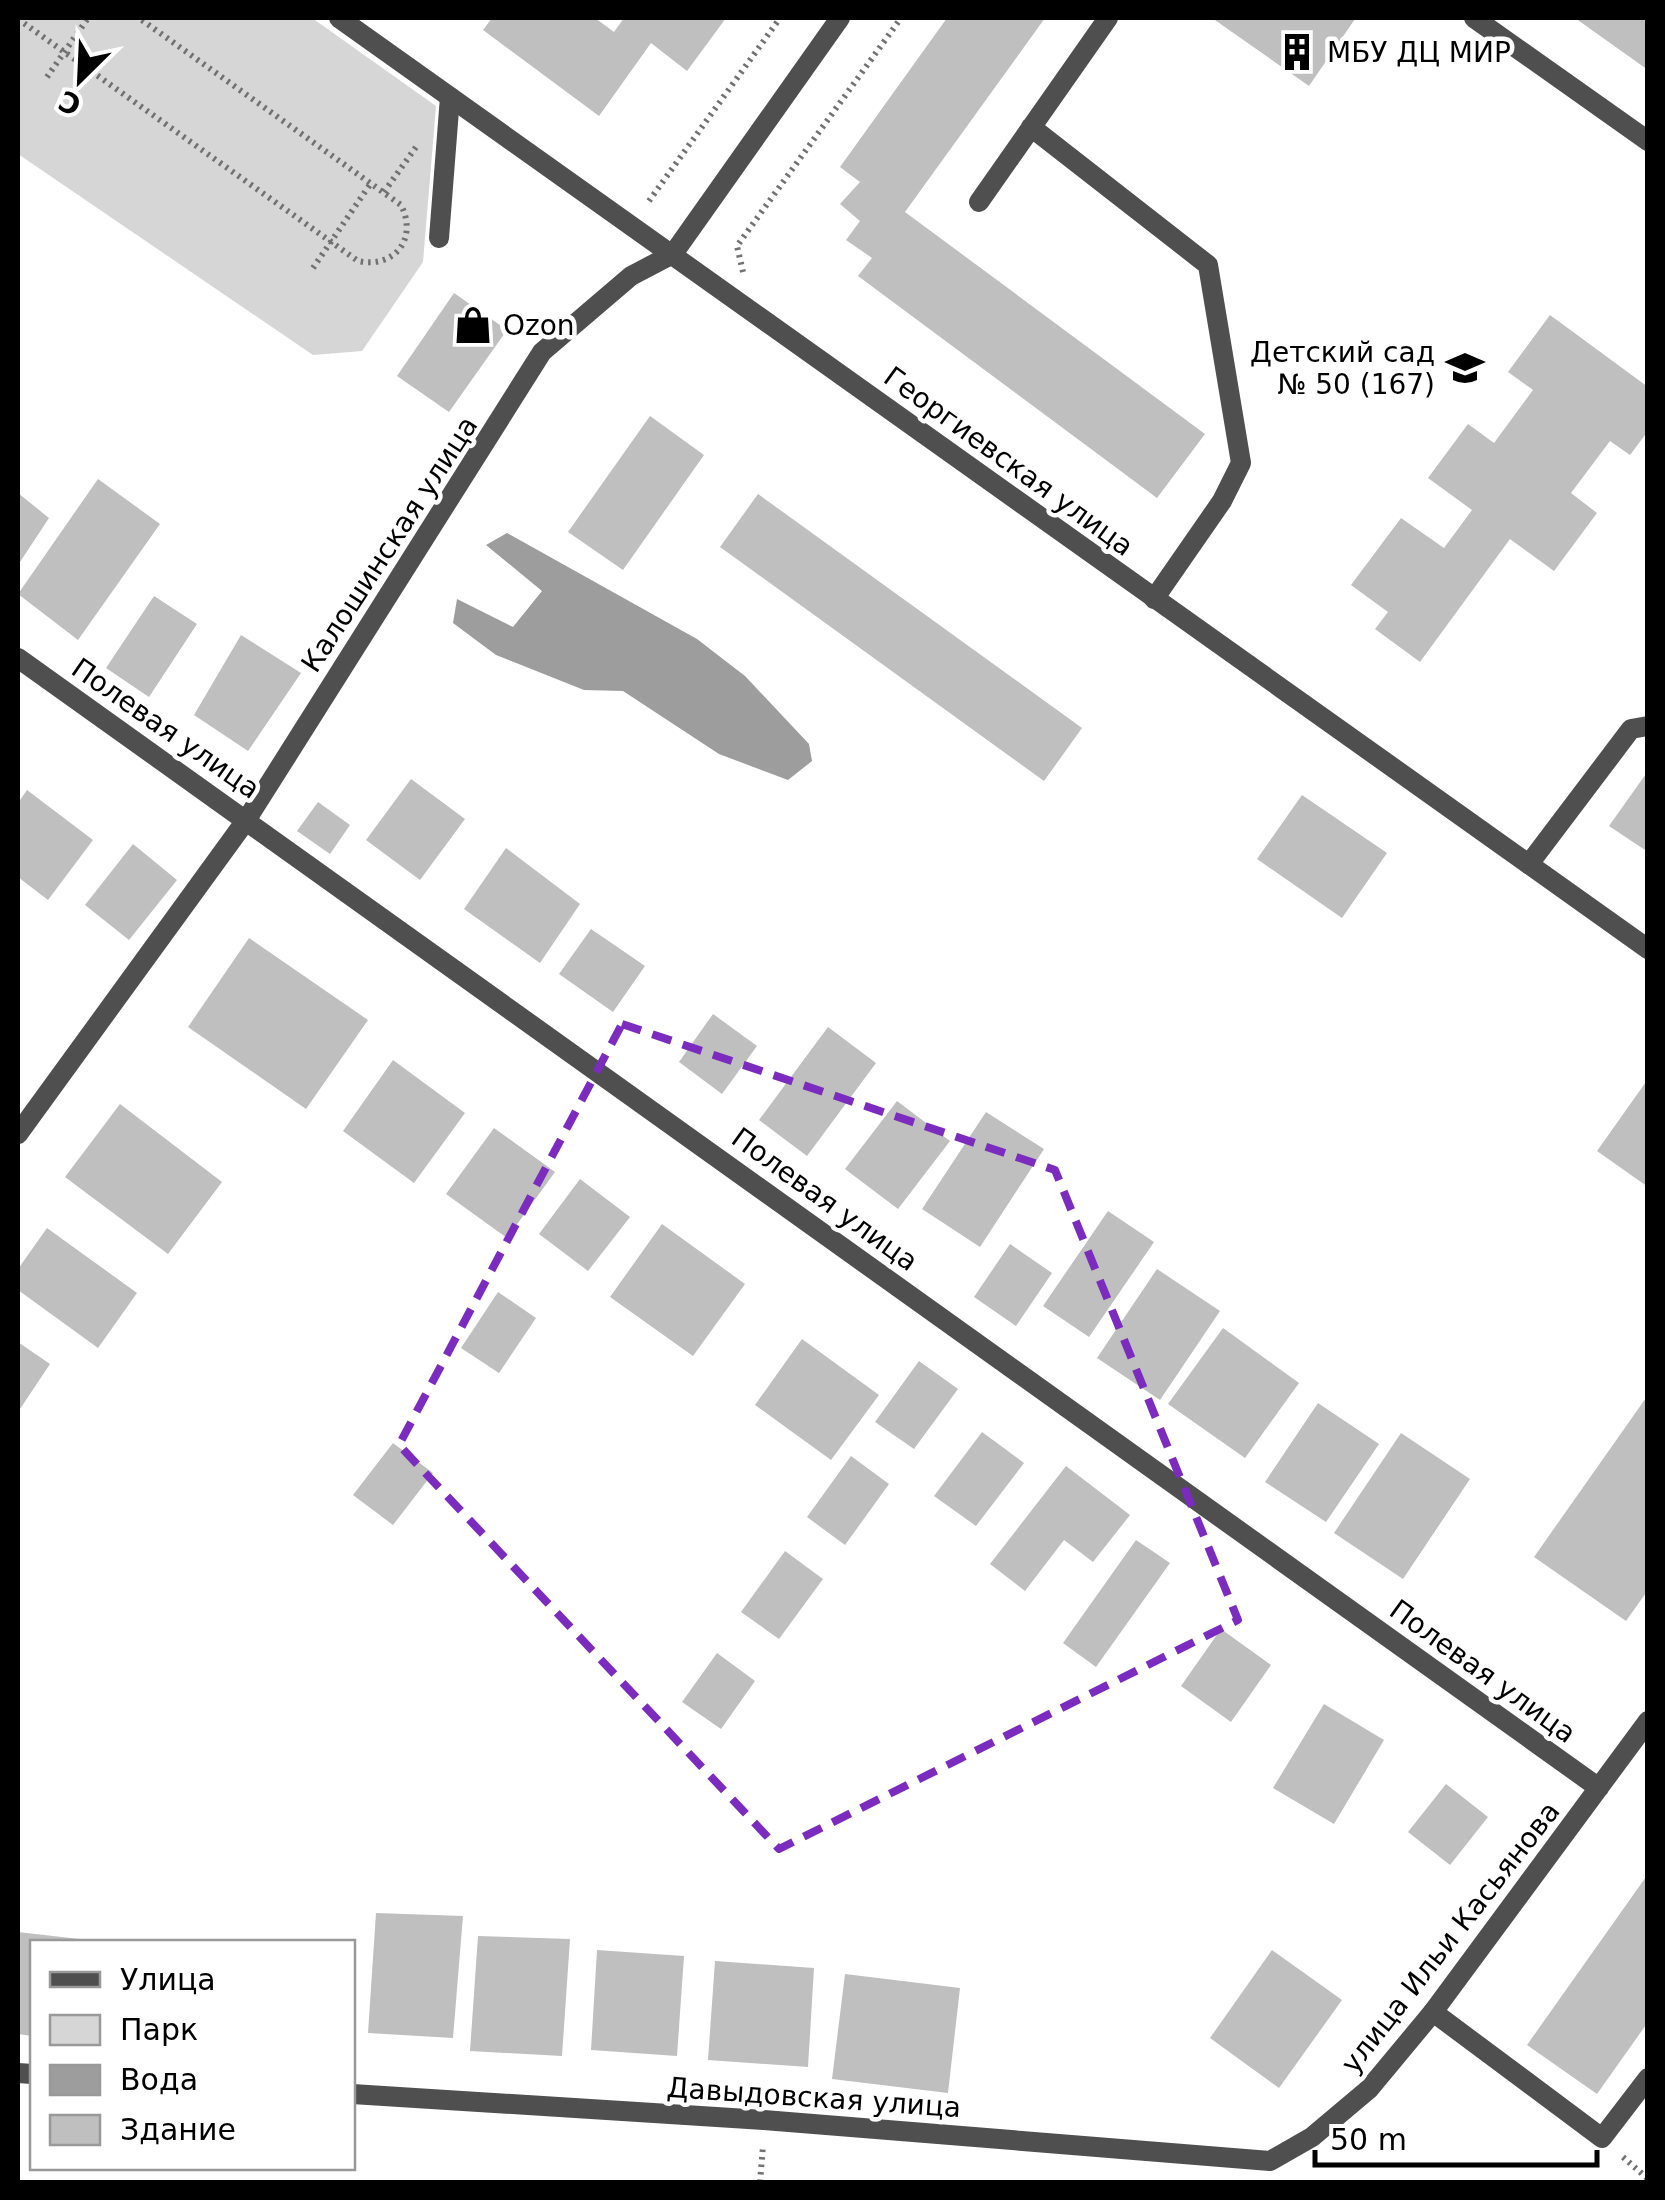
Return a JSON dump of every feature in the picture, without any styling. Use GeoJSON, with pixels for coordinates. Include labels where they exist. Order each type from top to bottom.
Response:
{"type":"FeatureCollection","features":[{"type":"Feature","properties":{"kind":"street","name":"Георгиевская улица"},"geometry":{"type":"LineString","coordinates":[[339,18],[1648,949]]}},
{"type":"Feature","properties":{"kind":"street","name":"Калошинская улица"},"geometry":{"type":"LineString","coordinates":[[18,1134],[247,819],[542,352],[631,276],[673,254],[840,18]]}},
{"type":"Feature","properties":{"kind":"street"},"geometry":{"type":"LineString","coordinates":[[979,202],[1108,18]]}},
{"type":"Feature","properties":{"kind":"street"},"geometry":{"type":"LineString","coordinates":[[1474,18],[1648,142]]}},
{"type":"Feature","properties":{"kind":"street"},"geometry":{"type":"LineString","coordinates":[[438,238],[450,97]]}},
{"type":"Feature","properties":{"kind":"street"},"geometry":{"type":"LineString","coordinates":[[1031,128],[1208,266],[1241,463],[1222,501],[1154,599]]}},
{"type":"Feature","properties":{"kind":"street","name":"Полевая улица"},"geometry":{"type":"LineString","coordinates":[[18,658],[1599,1788]]}},
{"type":"Feature","properties":{"kind":"street"},"geometry":{"type":"LineString","coordinates":[[1529,864],[1631,730],[1648,726]]}},
{"type":"Feature","properties":{"kind":"street","name":"улица Ильи Касьянова"},"geometry":{"type":"LineString","coordinates":[[1270,2160],[1312,2137],[1370,2089],[1433,2012],[1648,1720]]}},
{"type":"Feature","properties":{"kind":"street"},"geometry":{"type":"LineString","coordinates":[[1433,2012],[1602,2138],[1648,2078]]}},
{"type":"Feature","properties":{"kind":"street","name":"Давыдовская улица"},"geometry":{"type":"LineString","coordinates":[[355,2094],[764,2120],[1270,2160]]}},
{"type":"Feature","properties":{"kind":"path"},"geometry":{"type":"LineString","coordinates":[[18,18],[358,261],[369,263],[392,257],[400,250],[408,228],[401,204],[139,18]]}},
{"type":"Feature","properties":{"kind":"path"},"geometry":{"type":"LineString","coordinates":[[47,77],[88,18]]}},
{"type":"Feature","properties":{"kind":"path"},"geometry":{"type":"LineString","coordinates":[[635,191],[650,202],[780,18]]}},
{"type":"Feature","properties":{"kind":"path"},"geometry":{"type":"LineString","coordinates":[[744,274],[738,246],[901,18]]}},
{"type":"Feature","properties":{"kind":"path"},"geometry":{"type":"LineString","coordinates":[[313,268],[371,183]]}},
{"type":"Feature","properties":{"kind":"highlighted area"},"geometry":{"type":"Polygon","coordinates":[[[622,1024],[1055,1170],[1238,1620],[779,1849],[399,1445],[622,1024]]]}},
{"type":"Feature","properties":{"kind":"green space"},"geometry":{"type":"Polygon","coordinates":[[[18,18],[312,18],[436,106],[423,262],[362,351],[313,355],[18,154],[18,18]]]}},
{"type":"Feature","properties":{"kind":"water"},"geometry":{"type":"Polygon","coordinates":[[[507,533],[697,639],[745,676],[809,744],[812,761],[788,780],[719,754],[623,691],[584,690],[496,655],[453,623],[457,599],[513,627],[542,591],[486,545],[507,533]]]}},
{"type":"Feature","properties":{"kind":"building"},"geometry":{"type":"Polygon","coordinates":[[[492,18],[595,18],[614,32],[624,18],[726,18],[687,71],[651,43],[599,116],[483,30],[492,18]]]}},
{"type":"Feature","properties":{"kind":"building"},"geometry":{"type":"Polygon","coordinates":[[[947,18],[1045,18],[905,212],[1205,434],[1157,498],[858,276],[872,258],[846,240],[860,221],[840,204],[860,182],[840,167],[947,18]]]}},
{"type":"Feature","properties":{"kind":"building","name":"МБУ ДЦ МИР"},"geometry":{"type":"Polygon","coordinates":[[[1212,18],[1353,18],[1355,19],[1309,86],[1212,18]]]}},
{"type":"Feature","properties":{"kind":"building"},"geometry":{"type":"Polygon","coordinates":[[[1575,18],[1648,18],[1648,70],[1575,18]]]}},
{"type":"Feature","properties":{"kind":"building"},"geometry":{"type":"Polygon","coordinates":[[[454,293],[507,330],[449,412],[397,376],[454,293]]]}},
{"type":"Feature","properties":{"kind":"building"},"geometry":{"type":"Polygon","coordinates":[[[1550,315],[1648,387],[1648,431],[1630,455],[1610,441],[1571,493],[1597,513],[1554,571],[1510,539],[1420,662],[1375,629],[1388,612],[1351,585],[1401,518],[1444,548],[1472,510],[1428,478],[1468,424],[1494,443],[1533,390],[1508,372],[1550,315]]]}},
{"type":"Feature","properties":{"kind":"building"},"geometry":{"type":"Polygon","coordinates":[[[650,416],[704,455],[623,570],[568,532],[650,416]]]}},
{"type":"Feature","properties":{"kind":"building"},"geometry":{"type":"Polygon","coordinates":[[[98,479],[160,524],[78,640],[18,594],[98,479]]]}},
{"type":"Feature","properties":{"kind":"building"},"geometry":{"type":"Polygon","coordinates":[[[18,493],[49,518],[18,565],[18,493]]]}},
{"type":"Feature","properties":{"kind":"building"},"geometry":{"type":"Polygon","coordinates":[[[758,494],[1082,728],[1044,781],[720,547],[758,494]]]}},
{"type":"Feature","properties":{"kind":"building"},"geometry":{"type":"Polygon","coordinates":[[[154,596],[197,624],[149,697],[106,668],[154,596]]]}},
{"type":"Feature","properties":{"kind":"building"},"geometry":{"type":"Polygon","coordinates":[[[241,635],[301,673],[248,751],[194,715],[241,635]]]}},
{"type":"Feature","properties":{"kind":"building"},"geometry":{"type":"Polygon","coordinates":[[[1648,771],[1648,852],[1609,826],[1648,771]]]}},
{"type":"Feature","properties":{"kind":"building"},"geometry":{"type":"Polygon","coordinates":[[[411,779],[465,819],[420,880],[366,840],[411,779]]]}},
{"type":"Feature","properties":{"kind":"building"},"geometry":{"type":"Polygon","coordinates":[[[27,790],[93,840],[48,900],[18,877],[18,803],[27,790]]]}},
{"type":"Feature","properties":{"kind":"building"},"geometry":{"type":"Polygon","coordinates":[[[1302,795],[1387,853],[1342,918],[1257,859],[1302,795]]]}},
{"type":"Feature","properties":{"kind":"building"},"geometry":{"type":"Polygon","coordinates":[[[318,802],[350,825],[330,854],[297,831],[318,802]]]}},
{"type":"Feature","properties":{"kind":"building"},"geometry":{"type":"Polygon","coordinates":[[[133,844],[177,880],[129,940],[85,905],[133,844]]]}},
{"type":"Feature","properties":{"kind":"building"},"geometry":{"type":"Polygon","coordinates":[[[506,848],[580,904],[540,963],[464,909],[506,848]]]}},
{"type":"Feature","properties":{"kind":"building"},"geometry":{"type":"Polygon","coordinates":[[[591,929],[645,966],[613,1012],[559,974],[591,929]]]}},
{"type":"Feature","properties":{"kind":"building"},"geometry":{"type":"Polygon","coordinates":[[[249,938],[368,1020],[306,1109],[188,1027],[249,938]]]}},
{"type":"Feature","properties":{"kind":"building"},"geometry":{"type":"Polygon","coordinates":[[[713,1014],[757,1046],[722,1094],[679,1062],[713,1014]]]}},
{"type":"Feature","properties":{"kind":"building"},"geometry":{"type":"Polygon","coordinates":[[[828,1027],[876,1063],[807,1156],[759,1120],[828,1027]]]}},
{"type":"Feature","properties":{"kind":"building"},"geometry":{"type":"Polygon","coordinates":[[[393,1060],[465,1113],[414,1183],[343,1131],[393,1060]]]}},
{"type":"Feature","properties":{"kind":"building"},"geometry":{"type":"Polygon","coordinates":[[[1648,1079],[1648,1187],[1597,1151],[1648,1079]]]}},
{"type":"Feature","properties":{"kind":"building"},"geometry":{"type":"Polygon","coordinates":[[[897,1101],[950,1141],[898,1209],[845,1169],[897,1101]]]}},
{"type":"Feature","properties":{"kind":"building"},"geometry":{"type":"Polygon","coordinates":[[[120,1104],[222,1182],[168,1254],[65,1177],[120,1104]]]}},
{"type":"Feature","properties":{"kind":"building"},"geometry":{"type":"Polygon","coordinates":[[[986,1112],[1044,1149],[980,1247],[922,1209],[986,1112]]]}},
{"type":"Feature","properties":{"kind":"building"},"geometry":{"type":"Polygon","coordinates":[[[494,1128],[555,1172],[507,1238],[446,1194],[494,1128]]]}},
{"type":"Feature","properties":{"kind":"building"},"geometry":{"type":"Polygon","coordinates":[[[580,1179],[630,1217],[588,1271],[539,1234],[580,1179]]]}},
{"type":"Feature","properties":{"kind":"building"},"geometry":{"type":"Polygon","coordinates":[[[1108,1211],[1154,1242],[1089,1337],[1043,1306],[1108,1211]]]}},
{"type":"Feature","properties":{"kind":"building"},"geometry":{"type":"Polygon","coordinates":[[[662,1224],[745,1284],[693,1356],[610,1297],[662,1224]]]}},
{"type":"Feature","properties":{"kind":"building"},"geometry":{"type":"Polygon","coordinates":[[[47,1228],[137,1293],[98,1348],[18,1290],[18,1269],[47,1228]]]}},
{"type":"Feature","properties":{"kind":"building"},"geometry":{"type":"Polygon","coordinates":[[[1010,1244],[1052,1273],[1016,1326],[974,1297],[1010,1244]]]}},
{"type":"Feature","properties":{"kind":"building"},"geometry":{"type":"Polygon","coordinates":[[[1157,1269],[1220,1311],[1160,1400],[1097,1358],[1157,1269]]]}},
{"type":"Feature","properties":{"kind":"building"},"geometry":{"type":"Polygon","coordinates":[[[498,1292],[536,1318],[499,1373],[461,1348],[498,1292]]]}},
{"type":"Feature","properties":{"kind":"building"},"geometry":{"type":"Polygon","coordinates":[[[1223,1328],[1299,1383],[1245,1458],[1168,1404],[1223,1328]]]}},
{"type":"Feature","properties":{"kind":"building"},"geometry":{"type":"Polygon","coordinates":[[[802,1339],[879,1395],[831,1460],[755,1405],[802,1339]]]}},
{"type":"Feature","properties":{"kind":"building"},"geometry":{"type":"Polygon","coordinates":[[[18,1342],[50,1364],[20,1409],[18,1407],[18,1342]]]}},
{"type":"Feature","properties":{"kind":"building"},"geometry":{"type":"Polygon","coordinates":[[[919,1361],[958,1389],[914,1449],[875,1422],[919,1361]]]}},
{"type":"Feature","properties":{"kind":"building"},"geometry":{"type":"Polygon","coordinates":[[[1648,1395],[1648,1590],[1626,1621],[1534,1557],[1648,1395]]]}},
{"type":"Feature","properties":{"kind":"building"},"geometry":{"type":"Polygon","coordinates":[[[1318,1403],[1379,1444],[1326,1522],[1265,1482],[1318,1403]]]}},
{"type":"Feature","properties":{"kind":"building"},"geometry":{"type":"Polygon","coordinates":[[[982,1432],[1024,1463],[976,1526],[934,1496],[982,1432]]]}},
{"type":"Feature","properties":{"kind":"building"},"geometry":{"type":"Polygon","coordinates":[[[1401,1433],[1470,1479],[1403,1579],[1334,1533],[1401,1433]]]}},
{"type":"Feature","properties":{"kind":"building"},"geometry":{"type":"Polygon","coordinates":[[[393,1443],[433,1473],[393,1525],[353,1495],[393,1443]]]}},
{"type":"Feature","properties":{"kind":"building"},"geometry":{"type":"Polygon","coordinates":[[[851,1456],[889,1484],[845,1545],[807,1517],[851,1456]]]}},
{"type":"Feature","properties":{"kind":"building"},"geometry":{"type":"Polygon","coordinates":[[[1066,1466],[1130,1515],[1093,1562],[1064,1540],[1025,1591],[990,1564],[1066,1466]]]}},
{"type":"Feature","properties":{"kind":"building"},"geometry":{"type":"Polygon","coordinates":[[[1136,1540],[1170,1563],[1096,1667],[1063,1643],[1136,1540]]]}},
{"type":"Feature","properties":{"kind":"building"},"geometry":{"type":"Polygon","coordinates":[[[785,1551],[823,1579],[779,1639],[741,1612],[785,1551]]]}},
{"type":"Feature","properties":{"kind":"building"},"geometry":{"type":"Polygon","coordinates":[[[1221,1629],[1271,1665],[1231,1722],[1181,1686],[1221,1629]]]}},
{"type":"Feature","properties":{"kind":"building"},"geometry":{"type":"Polygon","coordinates":[[[717,1653],[755,1681],[721,1729],[682,1702],[717,1653]]]}},
{"type":"Feature","properties":{"kind":"building"},"geometry":{"type":"Polygon","coordinates":[[[1324,1704],[1384,1740],[1334,1824],[1273,1788],[1324,1704]]]}},
{"type":"Feature","properties":{"kind":"building"},"geometry":{"type":"Polygon","coordinates":[[[1446,1784],[1488,1817],[1450,1865],[1408,1832],[1446,1784]]]}},
{"type":"Feature","properties":{"kind":"building"},"geometry":{"type":"Polygon","coordinates":[[[1648,1874],[1648,2022],[1597,2094],[1527,2045],[1648,1874]]]}},
{"type":"Feature","properties":{"kind":"building"},"geometry":{"type":"Polygon","coordinates":[[[376,1913],[463,1916],[453,2038],[368,2033],[376,1913]]]}},
{"type":"Feature","properties":{"kind":"building"},"geometry":{"type":"Polygon","coordinates":[[[18,1932],[88,1940],[30,1940],[30,2036],[18,2034],[18,1932]]]}},
{"type":"Feature","properties":{"kind":"building"},"geometry":{"type":"Polygon","coordinates":[[[478,1936],[570,1939],[562,2056],[470,2051],[478,1936]]]}},
{"type":"Feature","properties":{"kind":"building"},"geometry":{"type":"Polygon","coordinates":[[[597,1950],[684,1956],[677,2056],[591,2050],[597,1950]]]}},
{"type":"Feature","properties":{"kind":"building"},"geometry":{"type":"Polygon","coordinates":[[[1272,1950],[1342,2000],[1279,2088],[1210,2038],[1272,1950]]]}},
{"type":"Feature","properties":{"kind":"building"},"geometry":{"type":"Polygon","coordinates":[[[715,1961],[814,1968],[808,2067],[708,2060],[715,1961]]]}},
{"type":"Feature","properties":{"kind":"building"},"geometry":{"type":"Polygon","coordinates":[[[845,1974],[960,1988],[948,2093],[832,2079],[845,1974]]]}},
{"type":"Feature","properties":{"kind":"place","name":"МБУ ДЦ МИР"},"geometry":{"type":"Point","coordinates":[1297,52]}},
{"type":"Feature","properties":{"kind":"place","name":"Ozon"},"geometry":{"type":"Point","coordinates":[473,325]}},
{"type":"Feature","properties":{"kind":"place","name":"Детский сад № 50 (167)"},"geometry":{"type":"Point","coordinates":[1465,368]}}]}
